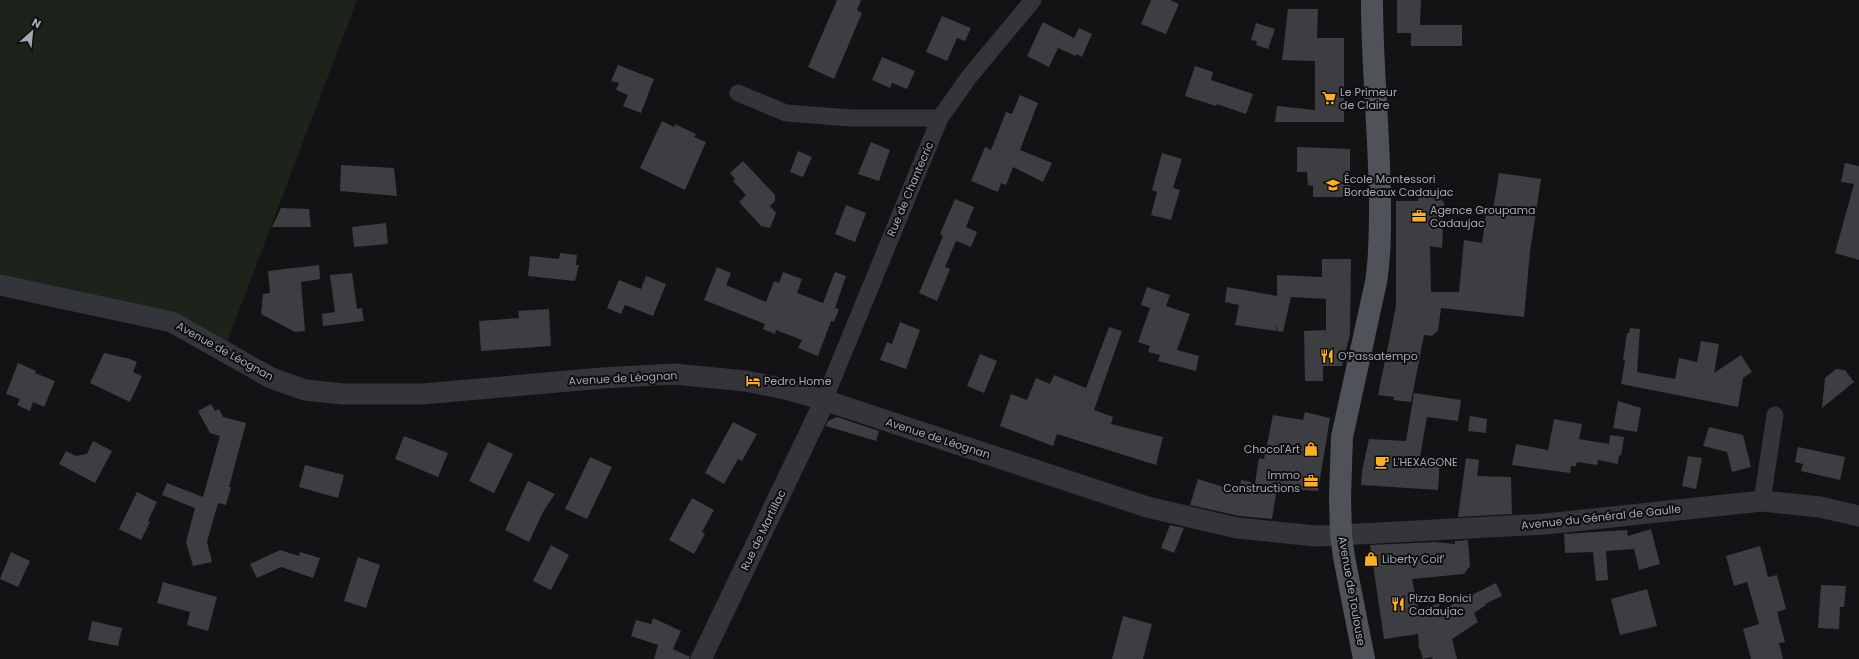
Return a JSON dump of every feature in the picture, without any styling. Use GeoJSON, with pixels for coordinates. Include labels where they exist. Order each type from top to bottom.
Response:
{"type":"FeatureCollection","features":[{"type":"Feature","properties":{"kind":"main road","name":"Avenue de Toulouse"},"geometry":{"type":"LineString","coordinates":[[1364,659],[1341,535],[1340,496],[1342,437],[1376,282],[1380,257],[1380,160],[1372,44],[1372,0]]}},
{"type":"Feature","properties":{"kind":"street","name":"Rue de Chantecric"},"geometry":{"type":"LineString","coordinates":[[824,400],[940,118],[969,77],[1033,0]]}},
{"type":"Feature","properties":{"kind":"street"},"geometry":{"type":"LineString","coordinates":[[738,94],[786,113],[851,118],[940,118]]}},
{"type":"Feature","properties":{"kind":"street","name":"Avenue de Léognan"},"geometry":{"type":"LineString","coordinates":[[0,285],[172,322],[271,378],[305,390],[343,394],[423,394],[602,378],[674,374],[746,381],[785,389],[824,400],[1147,507],[1237,528],[1316,536],[1341,535]]}},
{"type":"Feature","properties":{"kind":"street","name":"Rue de Martillac"},"geometry":{"type":"LineString","coordinates":[[701,659],[817,418],[824,400]]}},
{"type":"Feature","properties":{"kind":"street"},"geometry":{"type":"LineString","coordinates":[[1762,501],[1775,415]]}},
{"type":"Feature","properties":{"kind":"street","name":"Avenue du Général de Gaulle"},"geometry":{"type":"LineString","coordinates":[[1341,535],[1546,524],[1762,501],[1820,507],[1859,516]]}},
{"type":"Feature","properties":{"kind":"shaded area"},"geometry":{"type":"Polygon","coordinates":[[[0,0],[357,0],[224,350],[172,322],[0,285],[0,0]]]}},
{"type":"Feature","properties":{"kind":"building"},"geometry":{"type":"Polygon","coordinates":[[[837,0],[861,0],[857,10],[862,13],[834,79],[808,67],[837,0]]]}},
{"type":"Feature","properties":{"kind":"building"},"geometry":{"type":"Polygon","coordinates":[[[1151,0],[1170,0],[1179,4],[1166,34],[1141,24],[1151,0]]]}},
{"type":"Feature","properties":{"kind":"building"},"geometry":{"type":"Polygon","coordinates":[[[1397,0],[1421,0],[1420,25],[1462,25],[1462,46],[1411,46],[1411,33],[1397,33],[1397,0]]]}},
{"type":"Feature","properties":{"kind":"building"},"geometry":{"type":"Polygon","coordinates":[[[1288,9],[1318,9],[1317,38],[1344,38],[1344,122],[1275,122],[1277,106],[1315,110],[1315,61],[1282,60],[1288,9]]]}},
{"type":"Feature","properties":{"kind":"building"},"geometry":{"type":"Polygon","coordinates":[[[942,16],[971,28],[965,41],[957,38],[947,61],[926,52],[942,16]]]}},
{"type":"Feature","properties":{"kind":"building"},"geometry":{"type":"Polygon","coordinates":[[[1043,22],[1074,38],[1079,28],[1092,34],[1082,57],[1058,48],[1049,67],[1027,56],[1043,22]]]}},
{"type":"Feature","properties":{"kind":"building"},"geometry":{"type":"Polygon","coordinates":[[[1256,23],[1275,29],[1268,49],[1256,45],[1257,41],[1251,40],[1256,23]]]}},
{"type":"Feature","properties":{"kind":"building"},"geometry":{"type":"Polygon","coordinates":[[[882,57],[915,71],[907,89],[892,83],[890,88],[872,80],[882,57]]]}},
{"type":"Feature","properties":{"kind":"building"},"geometry":{"type":"Polygon","coordinates":[[[618,65],[654,79],[641,113],[623,106],[628,95],[616,90],[619,83],[611,81],[618,65]]]}},
{"type":"Feature","properties":{"kind":"building"},"geometry":{"type":"Polygon","coordinates":[[[1195,66],[1213,72],[1211,80],[1253,94],[1246,114],[1217,104],[1216,106],[1185,96],[1195,66]]]}},
{"type":"Feature","properties":{"kind":"building"},"geometry":{"type":"Polygon","coordinates":[[[1020,95],[1038,103],[1020,150],[1052,163],[1043,182],[1013,167],[1006,185],[1001,183],[998,192],[971,181],[985,147],[991,150],[1006,112],[1012,114],[1020,95]]]}},
{"type":"Feature","properties":{"kind":"building"},"geometry":{"type":"Polygon","coordinates":[[[662,121],[674,127],[675,124],[696,134],[694,137],[706,142],[685,190],[640,168],[662,121]]]}},
{"type":"Feature","properties":{"kind":"building"},"geometry":{"type":"Polygon","coordinates":[[[871,142],[890,150],[879,181],[858,174],[871,142]]]}},
{"type":"Feature","properties":{"kind":"building"},"geometry":{"type":"Polygon","coordinates":[[[1297,147],[1350,149],[1350,197],[1313,197],[1313,186],[1308,185],[1307,172],[1297,172],[1297,147]]]}},
{"type":"Feature","properties":{"kind":"building"},"geometry":{"type":"Polygon","coordinates":[[[798,151],[812,157],[803,177],[790,172],[798,151]]]}},
{"type":"Feature","properties":{"kind":"building"},"geometry":{"type":"Polygon","coordinates":[[[1162,153],[1182,159],[1173,188],[1180,190],[1171,220],[1151,215],[1157,192],[1152,190],[1162,153]]]}},
{"type":"Feature","properties":{"kind":"building"},"geometry":{"type":"Polygon","coordinates":[[[743,161],[775,195],[775,201],[770,206],[776,213],[770,228],[761,226],[739,202],[746,195],[733,181],[735,179],[730,173],[743,161]]]}},
{"type":"Feature","properties":{"kind":"building"},"geometry":{"type":"Polygon","coordinates":[[[1845,163],[1859,166],[1859,260],[1835,253],[1854,184],[1841,182],[1845,163]]]}},
{"type":"Feature","properties":{"kind":"building"},"geometry":{"type":"Polygon","coordinates":[[[341,165],[394,168],[397,196],[340,191],[341,165]]]}},
{"type":"Feature","properties":{"kind":"building"},"geometry":{"type":"Polygon","coordinates":[[[1499,173],[1541,179],[1530,252],[1524,317],[1441,308],[1438,331],[1432,336],[1424,335],[1411,402],[1393,400],[1394,397],[1378,395],[1396,306],[1396,201],[1418,201],[1419,190],[1428,190],[1444,202],[1442,248],[1430,246],[1431,292],[1459,292],[1464,240],[1482,243],[1486,215],[1492,216],[1499,173]]]}},
{"type":"Feature","properties":{"kind":"building"},"geometry":{"type":"Polygon","coordinates":[[[955,199],[974,207],[966,227],[977,232],[971,247],[956,241],[945,267],[950,269],[937,301],[919,293],[943,236],[940,234],[955,199]]]}},
{"type":"Feature","properties":{"kind":"building"},"geometry":{"type":"Polygon","coordinates":[[[846,205],[866,213],[855,242],[835,234],[846,205]]]}},
{"type":"Feature","properties":{"kind":"building"},"geometry":{"type":"Polygon","coordinates":[[[281,208],[309,209],[311,227],[272,227],[281,208]]]}},
{"type":"Feature","properties":{"kind":"building"},"geometry":{"type":"Polygon","coordinates":[[[386,223],[388,244],[354,247],[352,227],[386,223]]]}},
{"type":"Feature","properties":{"kind":"building"},"geometry":{"type":"Polygon","coordinates":[[[560,253],[577,255],[576,265],[579,265],[575,281],[528,276],[530,256],[559,259],[560,253]]]}},
{"type":"Feature","properties":{"kind":"building"},"geometry":{"type":"Polygon","coordinates":[[[1322,259],[1351,259],[1350,334],[1342,366],[1323,366],[1323,381],[1305,381],[1304,331],[1326,330],[1326,299],[1291,297],[1283,332],[1277,331],[1277,323],[1276,331],[1235,325],[1239,305],[1225,302],[1227,287],[1277,296],[1277,275],[1322,277],[1322,259]]]}},
{"type":"Feature","properties":{"kind":"building"},"geometry":{"type":"Polygon","coordinates":[[[319,265],[320,279],[301,282],[305,331],[295,332],[261,314],[263,294],[270,293],[268,271],[319,265]]]}},
{"type":"Feature","properties":{"kind":"building"},"geometry":{"type":"Polygon","coordinates":[[[717,267],[731,273],[726,285],[766,302],[774,281],[779,283],[783,272],[802,279],[797,293],[823,303],[835,272],[846,276],[835,308],[839,309],[834,322],[831,321],[818,356],[798,348],[802,340],[776,330],[775,334],[763,329],[765,324],[704,300],[717,267]]]}},
{"type":"Feature","properties":{"kind":"building"},"geometry":{"type":"Polygon","coordinates":[[[352,273],[357,309],[362,308],[364,321],[323,326],[322,314],[335,312],[330,275],[352,273]]]}},
{"type":"Feature","properties":{"kind":"building"},"geometry":{"type":"Polygon","coordinates":[[[646,276],[666,284],[653,316],[625,305],[621,314],[607,308],[619,280],[641,289],[646,276]]]}},
{"type":"Feature","properties":{"kind":"building"},"geometry":{"type":"Polygon","coordinates":[[[1147,287],[1170,295],[1166,306],[1190,314],[1177,350],[1199,356],[1196,371],[1158,361],[1160,355],[1148,352],[1150,346],[1138,342],[1150,308],[1141,305],[1147,287]]]}},
{"type":"Feature","properties":{"kind":"building"},"geometry":{"type":"Polygon","coordinates":[[[549,309],[551,346],[481,351],[479,321],[519,318],[518,311],[549,309]]]}},
{"type":"Feature","properties":{"kind":"building"},"geometry":{"type":"Polygon","coordinates":[[[900,322],[920,330],[906,369],[880,360],[887,342],[892,344],[900,322]]]}},
{"type":"Feature","properties":{"kind":"building"},"geometry":{"type":"Polygon","coordinates":[[[1109,327],[1122,331],[1094,410],[1113,417],[1111,424],[1163,437],[1156,465],[1057,434],[1053,446],[1000,426],[1011,394],[1027,400],[1036,378],[1050,384],[1054,375],[1086,388],[1109,327]]]}},
{"type":"Feature","properties":{"kind":"building"},"geometry":{"type":"Polygon","coordinates":[[[1630,328],[1640,329],[1637,372],[1675,379],[1679,358],[1697,362],[1701,341],[1719,344],[1714,373],[1741,355],[1752,372],[1743,378],[1738,407],[1621,384],[1627,333],[1629,333],[1630,328]]]}},
{"type":"Feature","properties":{"kind":"building"},"geometry":{"type":"Polygon","coordinates":[[[104,353],[137,362],[133,372],[142,376],[130,402],[90,383],[104,353]]]}},
{"type":"Feature","properties":{"kind":"building"},"geometry":{"type":"Polygon","coordinates":[[[980,354],[997,361],[984,393],[967,386],[980,354]]]}},
{"type":"Feature","properties":{"kind":"building"},"geometry":{"type":"Polygon","coordinates":[[[18,363],[36,371],[35,373],[55,381],[44,407],[33,402],[30,411],[17,405],[20,399],[6,394],[18,363]]]}},
{"type":"Feature","properties":{"kind":"building"},"geometry":{"type":"Polygon","coordinates":[[[1836,369],[1845,370],[1854,382],[1822,408],[1825,378],[1836,369]]]}},
{"type":"Feature","properties":{"kind":"building"},"geometry":{"type":"Polygon","coordinates":[[[1414,393],[1461,400],[1458,421],[1427,417],[1420,457],[1440,459],[1438,490],[1361,485],[1362,471],[1369,439],[1406,441],[1414,393]]]}},
{"type":"Feature","properties":{"kind":"building"},"geometry":{"type":"Polygon","coordinates":[[[1618,401],[1641,408],[1637,432],[1613,428],[1618,401]]]}},
{"type":"Feature","properties":{"kind":"building"},"geometry":{"type":"Polygon","coordinates":[[[211,404],[215,411],[219,409],[223,417],[246,423],[229,487],[231,487],[226,505],[218,503],[207,542],[212,562],[193,566],[186,542],[195,508],[162,495],[167,483],[203,497],[220,436],[210,433],[198,411],[211,404]]]}},
{"type":"Feature","properties":{"kind":"building"},"geometry":{"type":"Polygon","coordinates":[[[1305,412],[1330,418],[1318,491],[1277,488],[1272,519],[1239,516],[1190,505],[1198,479],[1239,492],[1241,480],[1255,483],[1259,458],[1264,459],[1273,415],[1303,420],[1305,412]]]}},
{"type":"Feature","properties":{"kind":"building"},"geometry":{"type":"Polygon","coordinates":[[[1470,416],[1487,419],[1486,433],[1468,431],[1470,416]]]}},
{"type":"Feature","properties":{"kind":"building"},"geometry":{"type":"Polygon","coordinates":[[[837,417],[879,431],[876,441],[826,426],[828,421],[837,417]]]}},
{"type":"Feature","properties":{"kind":"building"},"geometry":{"type":"Polygon","coordinates":[[[1554,419],[1582,424],[1579,439],[1609,444],[1610,435],[1624,437],[1618,464],[1598,460],[1597,465],[1577,462],[1576,466],[1571,466],[1570,473],[1512,465],[1516,444],[1548,450],[1554,419]]]}},
{"type":"Feature","properties":{"kind":"building"},"geometry":{"type":"Polygon","coordinates":[[[733,422],[757,434],[742,461],[738,459],[724,484],[705,473],[733,422]]]}},
{"type":"Feature","properties":{"kind":"building"},"geometry":{"type":"Polygon","coordinates":[[[1709,427],[1743,435],[1751,467],[1732,472],[1727,452],[1703,446],[1709,427]]]}},
{"type":"Feature","properties":{"kind":"building"},"geometry":{"type":"Polygon","coordinates":[[[404,436],[448,453],[438,477],[395,459],[404,436]]]}},
{"type":"Feature","properties":{"kind":"building"},"geometry":{"type":"Polygon","coordinates":[[[93,441],[112,451],[95,483],[59,464],[66,451],[76,456],[87,454],[93,441]]]}},
{"type":"Feature","properties":{"kind":"building"},"geometry":{"type":"Polygon","coordinates":[[[488,442],[513,454],[494,493],[469,481],[488,442]]]}},
{"type":"Feature","properties":{"kind":"building"},"geometry":{"type":"Polygon","coordinates":[[[1798,447],[1845,457],[1840,480],[1801,471],[1803,464],[1795,462],[1798,447]]]}},
{"type":"Feature","properties":{"kind":"building"},"geometry":{"type":"Polygon","coordinates":[[[1688,456],[1702,458],[1696,489],[1682,486],[1688,456]]]}},
{"type":"Feature","properties":{"kind":"building"},"geometry":{"type":"Polygon","coordinates":[[[590,457],[612,467],[587,519],[565,509],[590,457]]]}},
{"type":"Feature","properties":{"kind":"building"},"geometry":{"type":"Polygon","coordinates":[[[1466,458],[1479,460],[1477,476],[1511,477],[1512,514],[1458,517],[1466,458]]]}},
{"type":"Feature","properties":{"kind":"building"},"geometry":{"type":"Polygon","coordinates":[[[305,465],[344,475],[338,498],[299,487],[305,465]]]}},
{"type":"Feature","properties":{"kind":"building"},"geometry":{"type":"Polygon","coordinates":[[[528,481],[555,494],[543,512],[529,542],[505,530],[528,481]]]}},
{"type":"Feature","properties":{"kind":"building"},"geometry":{"type":"Polygon","coordinates":[[[137,492],[157,502],[148,521],[150,522],[141,540],[119,529],[137,492]]]}},
{"type":"Feature","properties":{"kind":"building"},"geometry":{"type":"Polygon","coordinates":[[[692,498],[714,510],[702,532],[705,534],[694,554],[669,540],[692,498]]]}},
{"type":"Feature","properties":{"kind":"building"},"geometry":{"type":"Polygon","coordinates":[[[1170,525],[1184,528],[1174,553],[1161,548],[1170,525]]]}},
{"type":"Feature","properties":{"kind":"building"},"geometry":{"type":"Polygon","coordinates":[[[1651,529],[1660,564],[1639,570],[1634,549],[1606,551],[1608,580],[1596,581],[1593,552],[1565,553],[1564,534],[1627,530],[1628,536],[1651,529]]]}},
{"type":"Feature","properties":{"kind":"building"},"geometry":{"type":"Polygon","coordinates":[[[1468,540],[1470,566],[1464,574],[1412,579],[1418,609],[1441,603],[1433,614],[1496,583],[1502,596],[1485,604],[1486,605],[1474,613],[1478,622],[1452,639],[1457,659],[1433,659],[1431,657],[1423,659],[1419,649],[1418,634],[1384,639],[1370,545],[1435,542],[1455,544],[1455,541],[1468,540]]]}},
{"type":"Feature","properties":{"kind":"building"},"geometry":{"type":"Polygon","coordinates":[[[551,545],[569,555],[551,590],[533,581],[551,545]]]}},
{"type":"Feature","properties":{"kind":"building"},"geometry":{"type":"Polygon","coordinates":[[[1760,546],[1768,577],[1777,575],[1786,609],[1777,612],[1785,642],[1779,643],[1783,659],[1751,659],[1743,629],[1759,624],[1747,582],[1734,586],[1726,556],[1760,546]]]}},
{"type":"Feature","properties":{"kind":"building"},"geometry":{"type":"Polygon","coordinates":[[[280,550],[299,556],[300,552],[320,558],[313,578],[281,567],[257,578],[250,564],[280,550]]]}},
{"type":"Feature","properties":{"kind":"building"},"geometry":{"type":"Polygon","coordinates":[[[11,552],[30,561],[18,587],[0,579],[11,552]]]}},
{"type":"Feature","properties":{"kind":"building"},"geometry":{"type":"Polygon","coordinates":[[[358,557],[380,565],[366,608],[344,601],[358,557]]]}},
{"type":"Feature","properties":{"kind":"building"},"geometry":{"type":"Polygon","coordinates":[[[163,582],[217,597],[208,631],[187,625],[190,612],[157,603],[163,582]]]}},
{"type":"Feature","properties":{"kind":"building"},"geometry":{"type":"Polygon","coordinates":[[[1821,585],[1846,586],[1844,607],[1840,607],[1839,629],[1818,628],[1821,585]]]}},
{"type":"Feature","properties":{"kind":"building"},"geometry":{"type":"Polygon","coordinates":[[[1647,589],[1657,626],[1620,635],[1611,599],[1647,589]]]}},
{"type":"Feature","properties":{"kind":"building"},"geometry":{"type":"Polygon","coordinates":[[[1123,616],[1152,624],[1143,659],[1112,659],[1123,616]]]}},
{"type":"Feature","properties":{"kind":"building"},"geometry":{"type":"Polygon","coordinates":[[[653,618],[681,631],[673,649],[690,657],[689,659],[654,659],[658,645],[631,636],[636,620],[651,624],[653,618]]]}},
{"type":"Feature","properties":{"kind":"building"},"geometry":{"type":"Polygon","coordinates":[[[92,621],[122,628],[118,646],[88,640],[92,621]]]}},
{"type":"Feature","properties":{"kind":"place","name":"Le Primeur de Claire"},"geometry":{"type":"Point","coordinates":[1329,98]}},
{"type":"Feature","properties":{"kind":"place","name":"École Montessori Bordeaux Cadaujac"},"geometry":{"type":"Point","coordinates":[1333,185]}},
{"type":"Feature","properties":{"kind":"place","name":"Agence Groupama Cadaujac"},"geometry":{"type":"Point","coordinates":[1419,216]}},
{"type":"Feature","properties":{"kind":"place","name":"O'Passatempo"},"geometry":{"type":"Point","coordinates":[1327,356]}},
{"type":"Feature","properties":{"kind":"place","name":"Pedro Home"},"geometry":{"type":"Point","coordinates":[753,381]}},
{"type":"Feature","properties":{"kind":"place","name":"Chocol'Art"},"geometry":{"type":"Point","coordinates":[1311,449]}},
{"type":"Feature","properties":{"kind":"place","name":"L'HEXAGONE"},"geometry":{"type":"Point","coordinates":[1382,462]}},
{"type":"Feature","properties":{"kind":"place","name":"Immo Constructions"},"geometry":{"type":"Point","coordinates":[1311,481]}},
{"type":"Feature","properties":{"kind":"place","name":"Liberty Coif'"},"geometry":{"type":"Point","coordinates":[1371,559]}},
{"type":"Feature","properties":{"kind":"place","name":"Pizza Bonici Cadaujac"},"geometry":{"type":"Point","coordinates":[1398,604]}}]}
